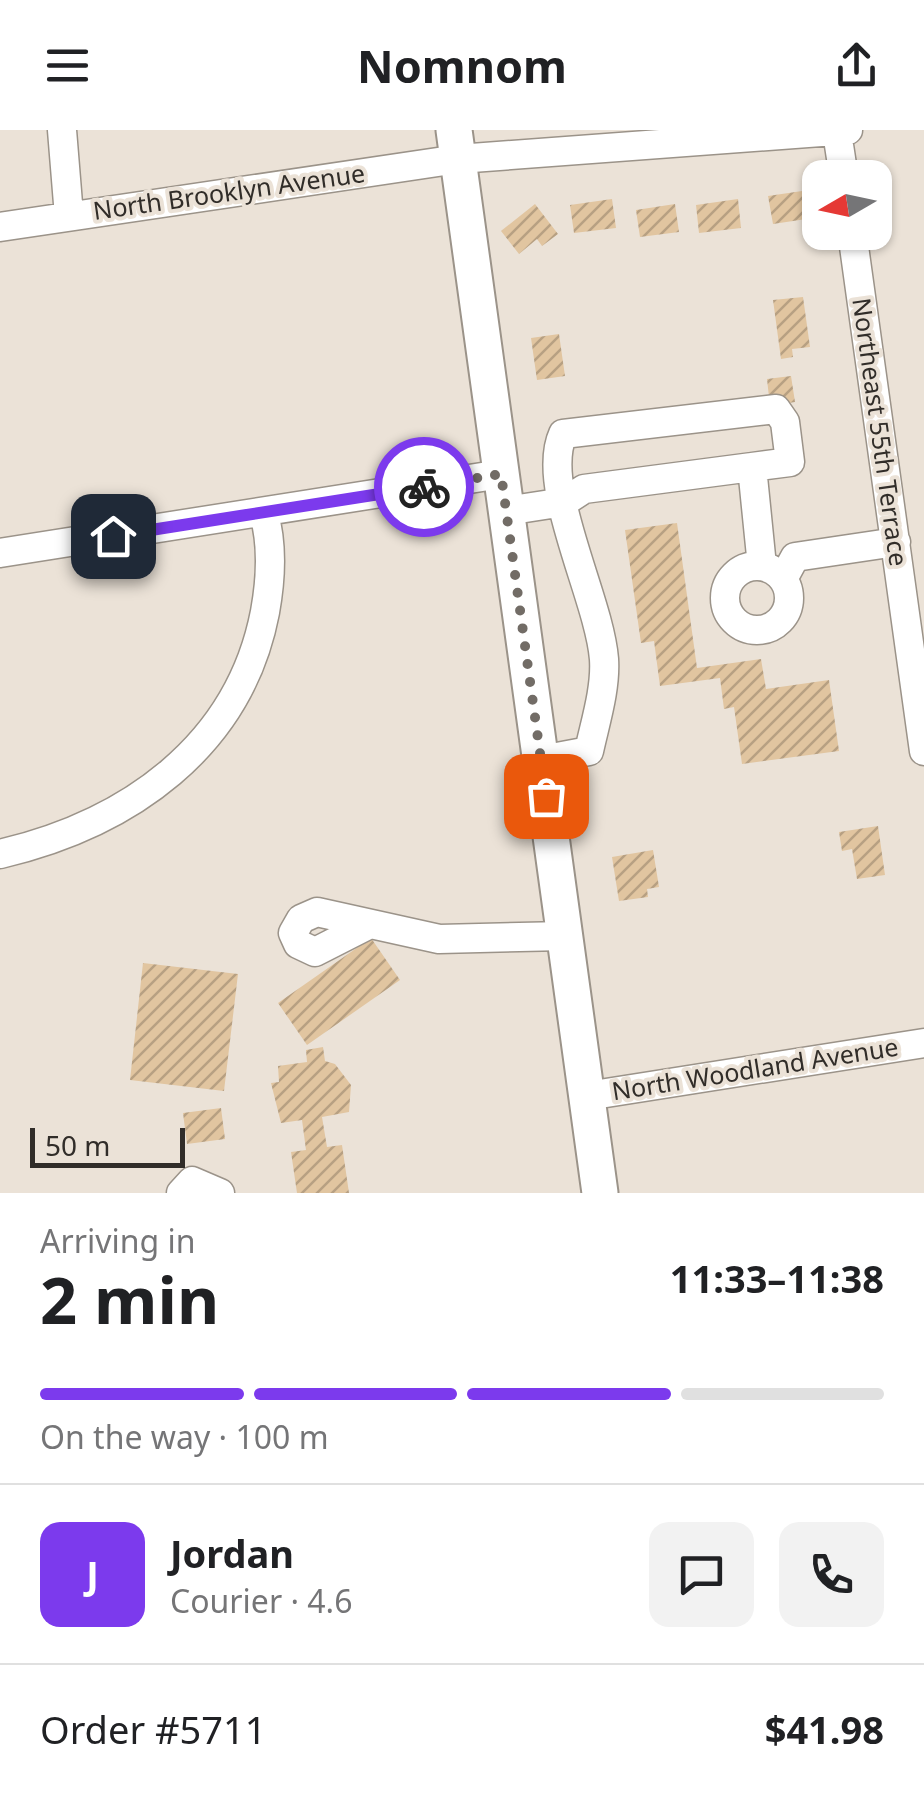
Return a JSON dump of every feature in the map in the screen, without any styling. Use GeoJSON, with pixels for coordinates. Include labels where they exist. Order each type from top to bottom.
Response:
{"type":"FeatureCollection","features":[{"type":"Feature","properties":{"kind":"main road"},"geometry":{"type":"LineString","coordinates":[[456,145],[600,1193]]}},
{"type":"Feature","properties":{"kind":"street"},"geometry":{"type":"LineString","coordinates":[[62,130],[69,216]]}},
{"type":"Feature","properties":{"kind":"street"},"geometry":{"type":"LineString","coordinates":[[843,131],[844,160]]}},
{"type":"Feature","properties":{"kind":"street","name":"North Brooklyn Avenue"},"geometry":{"type":"LineString","coordinates":[[0,226],[456,145],[843,131]]}},
{"type":"Feature","properties":{"kind":"street","name":"Northeast 55th Terrace"},"geometry":{"type":"LineString","coordinates":[[855,250],[924,751]]}},
{"type":"Feature","properties":{"kind":"street"},"geometry":{"type":"LineString","coordinates":[[506,511],[564,502],[584,490],[790,462],[785,422],[776,409],[563,434],[555,452],[556,481],[564,502],[594,601],[604,662],[589,752],[541,760]]}},
{"type":"Feature","properties":{"kind":"street"},"geometry":{"type":"LineString","coordinates":[[752,467],[772,572],[794,557],[896,542]]}},
{"type":"Feature","properties":{"kind":"street"},"geometry":{"type":"LineString","coordinates":[[0,553],[501,474]]}},
{"type":"Feature","properties":{"kind":"street"},"geometry":{"type":"LineString","coordinates":[[0,854],[66,833],[111,812],[153,786],[207,740],[240,687],[262,628],[270,566],[270,535],[264,514]]}},
{"type":"Feature","properties":{"kind":"street"},"geometry":{"type":"LineString","coordinates":[[368,925],[440,939],[565,936]]}},
{"type":"Feature","properties":{"kind":"street","name":"North Woodland Avenue"},"geometry":{"type":"LineString","coordinates":[[587,1096],[924,1043]]}},
{"type":"Feature","properties":{"kind":"street"},"geometry":{"type":"LineString","coordinates":[[181,1193],[192,1181],[220,1193]]}},
{"type":"Feature","properties":{"kind":"building"},"geometry":{"type":"Polygon","coordinates":[[[802,191],[802,220],[773,224],[768,196],[802,191]]]}},
{"type":"Feature","properties":{"kind":"building"},"geometry":{"type":"Polygon","coordinates":[[[612,199],[616,228],[574,233],[570,205],[612,199]]]}},
{"type":"Feature","properties":{"kind":"building"},"geometry":{"type":"Polygon","coordinates":[[[738,199],[741,228],[699,233],[696,205],[738,199]]]}},
{"type":"Feature","properties":{"kind":"building"},"geometry":{"type":"Polygon","coordinates":[[[535,204],[558,234],[542,246],[537,239],[519,254],[501,231],[535,204]]]}},
{"type":"Feature","properties":{"kind":"building"},"geometry":{"type":"Polygon","coordinates":[[[675,204],[679,232],[640,237],[636,210],[675,204]]]}},
{"type":"Feature","properties":{"kind":"building"},"geometry":{"type":"Polygon","coordinates":[[[803,297],[810,347],[792,349],[793,357],[781,359],[773,300],[803,297]]]}},
{"type":"Feature","properties":{"kind":"building"},"geometry":{"type":"Polygon","coordinates":[[[559,334],[565,376],[537,380],[531,338],[559,334]]]}},
{"type":"Feature","properties":{"kind":"building"},"geometry":{"type":"Polygon","coordinates":[[[791,376],[795,402],[770,406],[767,379],[791,376]]]}},
{"type":"Feature","properties":{"kind":"building"},"geometry":{"type":"Polygon","coordinates":[[[677,523],[697,668],[761,659],[766,689],[829,680],[839,751],[742,764],[734,707],[724,709],[720,678],[660,686],[654,641],[641,643],[625,530],[677,523]]]}},
{"type":"Feature","properties":{"kind":"building"},"geometry":{"type":"Polygon","coordinates":[[[878,826],[885,875],[857,879],[852,849],[842,851],[839,832],[878,826]]]}},
{"type":"Feature","properties":{"kind":"building"},"geometry":{"type":"Polygon","coordinates":[[[653,850],[659,887],[647,889],[648,897],[619,901],[612,857],[653,850]]]}},
{"type":"Feature","properties":{"kind":"building"},"geometry":{"type":"Polygon","coordinates":[[[371,938],[400,980],[307,1045],[278,1003],[371,938]]]}},
{"type":"Feature","properties":{"kind":"building"},"geometry":{"type":"Polygon","coordinates":[[[143,963],[238,974],[224,1091],[130,1080],[143,963]]]}},
{"type":"Feature","properties":{"kind":"building"},"geometry":{"type":"Polygon","coordinates":[[[323,1047],[325,1061],[335,1064],[351,1085],[349,1112],[322,1117],[327,1147],[342,1145],[349,1193],[297,1193],[291,1152],[306,1150],[302,1120],[281,1123],[271,1083],[279,1082],[278,1066],[307,1062],[306,1050],[323,1047]]]}},
{"type":"Feature","properties":{"kind":"building"},"geometry":{"type":"Polygon","coordinates":[[[221,1108],[225,1139],[187,1144],[183,1113],[221,1108]]]}},
{"type":"Feature","properties":{"kind":"way so far"},"geometry":{"type":"LineString","coordinates":[[424,487],[501,474],[546,796]]}},
{"type":"Feature","properties":{"kind":"route"},"geometry":{"type":"LineString","coordinates":[[113,536],[424,487]]}}]}
